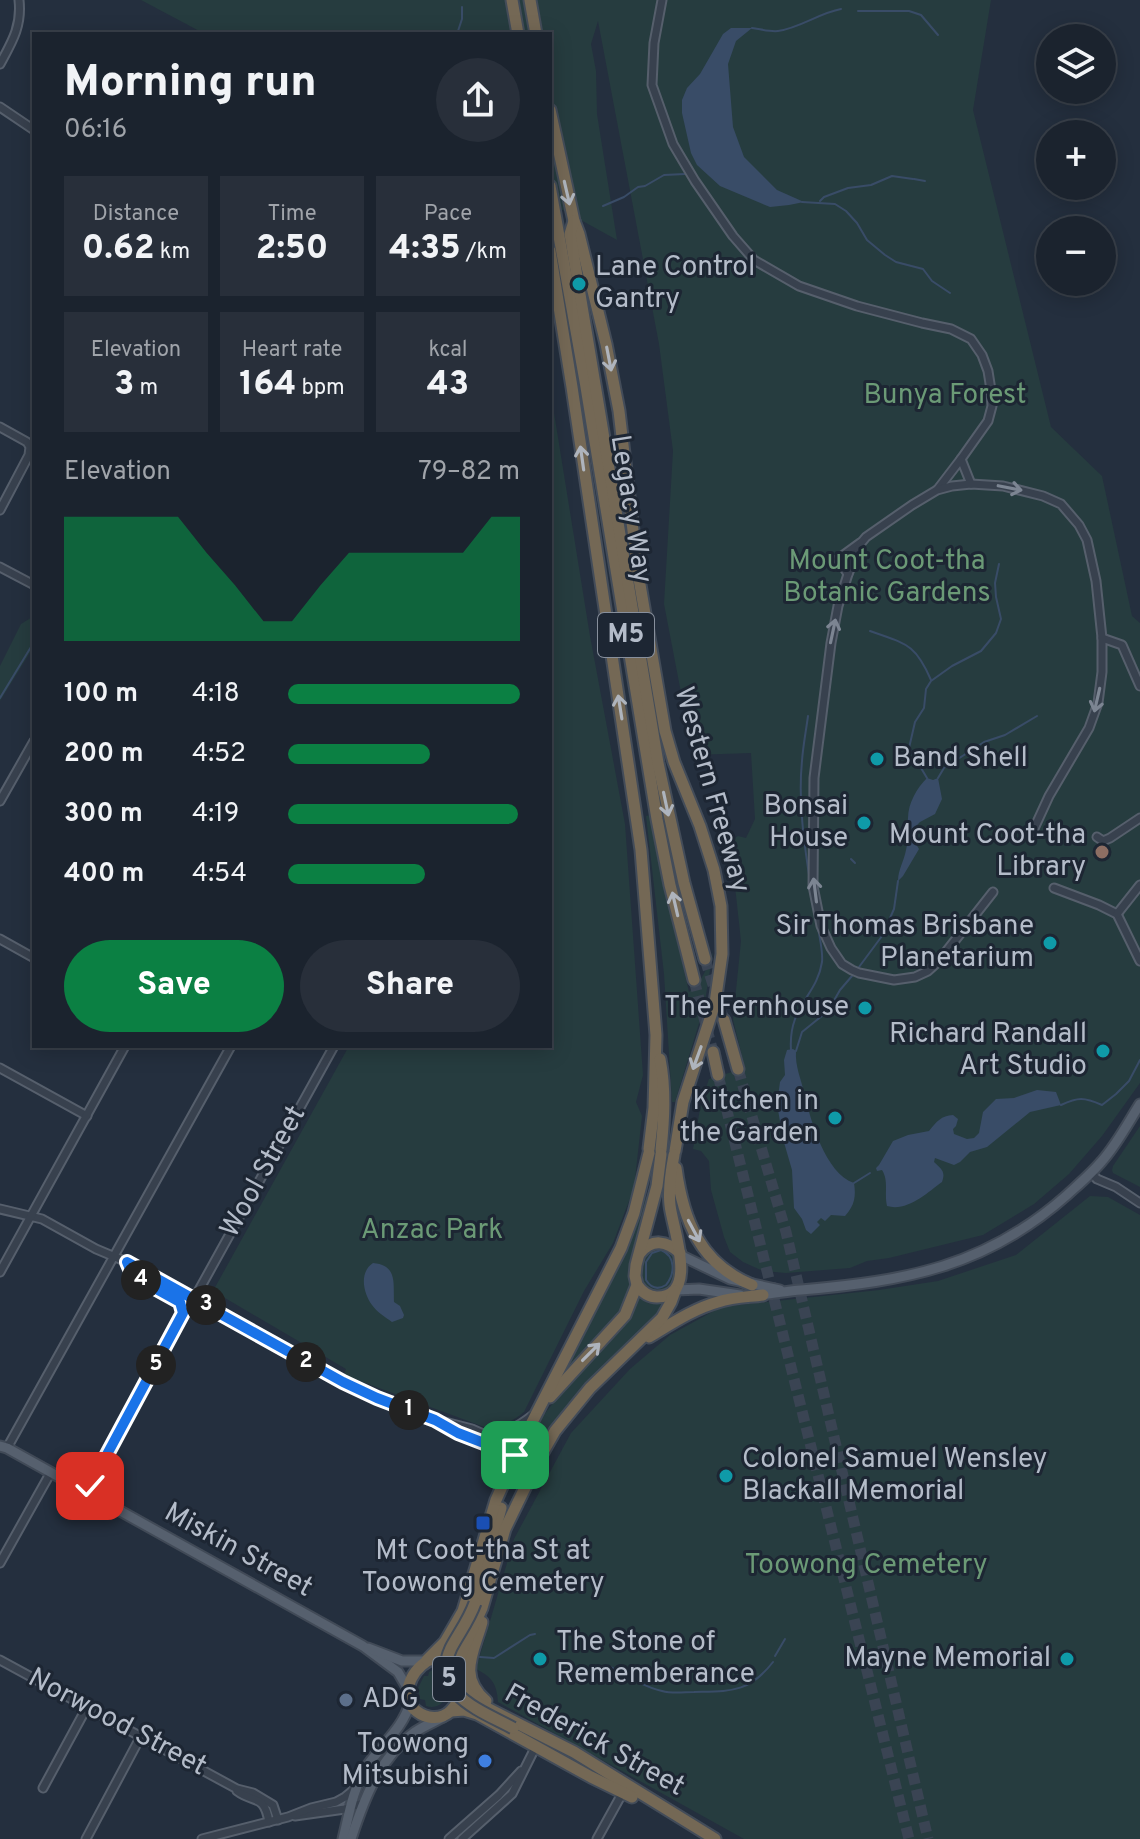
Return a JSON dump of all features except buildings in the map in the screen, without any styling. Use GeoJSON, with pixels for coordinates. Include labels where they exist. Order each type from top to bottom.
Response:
{"type":"FeatureCollection","features":[{"type":"Feature","properties":{"kind":"highway"},"geometry":{"type":"LineString","coordinates":[[512,0],[518,32]]}},
{"type":"Feature","properties":{"kind":"highway"},"geometry":{"type":"LineString","coordinates":[[530,0],[536,32]]}},
{"type":"Feature","properties":{"kind":"highway","name":"Western Freeway"},"geometry":{"type":"LineString","coordinates":[[552,119],[616,396],[638,573],[665,731],[700,826],[721,906],[722,954],[715,1003],[683,1102],[669,1187],[669,1204],[680,1254]]}},
{"type":"Feature","properties":{"kind":"highway","name":"Legacy Way"},"geometry":{"type":"LineString","coordinates":[[552,197],[657,819],[694,980]]}},
{"type":"Feature","properties":{"kind":"highway","name":"Legacy Way"},"geometry":{"type":"LineString","coordinates":[[574,221],[570,234],[658,763],[684,883],[705,959]]}},
{"type":"Feature","properties":{"kind":"highway","name":"M5"},"geometry":{"type":"LineString","coordinates":[[552,263],[645,889],[656,1035],[663,1074],[664,1126],[655,1151]]}},
{"type":"Feature","properties":{"kind":"highway"},"geometry":{"type":"LineString","coordinates":[[724,1020],[738,1069]]}},
{"type":"Feature","properties":{"kind":"highway"},"geometry":{"type":"LineString","coordinates":[[713,1052],[718,1075]]}},
{"type":"Feature","properties":{"kind":"highway"},"geometry":{"type":"LineString","coordinates":[[655,1151],[655,1195],[635,1276],[642,1292],[652,1297],[667,1296],[675,1290]]}},
{"type":"Feature","properties":{"kind":"highway"},"geometry":{"type":"LineString","coordinates":[[538,1410],[621,1248],[655,1151]]}},
{"type":"Feature","properties":{"kind":"highway"},"geometry":{"type":"LineString","coordinates":[[674,1154],[682,1206],[699,1241],[724,1270],[752,1285]]}},
{"type":"Feature","properties":{"kind":"highway"},"geometry":{"type":"LineString","coordinates":[[636,1265],[644,1249],[652,1243],[668,1244],[680,1254]]}},
{"type":"Feature","properties":{"kind":"highway","name":"5"},"geometry":{"type":"LineString","coordinates":[[505,1716],[478,1695],[471,1681],[470,1661],[507,1524],[549,1440],[578,1401],[662,1318],[675,1290],[680,1272],[680,1254]]}},
{"type":"Feature","properties":{"kind":"highway"},"geometry":{"type":"LineString","coordinates":[[538,1410],[619,1324],[637,1285]]}},
{"type":"Feature","properties":{"kind":"highway"},"geometry":{"type":"LineString","coordinates":[[629,1350],[678,1319],[708,1305],[763,1295]]}},
{"type":"Feature","properties":{"kind":"highway","name":"5"},"geometry":{"type":"LineString","coordinates":[[538,1410],[515,1457],[475,1603],[449,1654],[448,1679],[463,1701],[610,1781],[623,1792]]}},
{"type":"Feature","properties":{"kind":"highway"},"geometry":{"type":"LineString","coordinates":[[486,1596],[463,1648],[460,1696],[448,1713],[434,1718],[424,1716],[410,1703],[408,1689],[414,1674],[445,1642],[463,1611],[496,1500],[515,1457]]}},
{"type":"Feature","properties":{"kind":"highway"},"geometry":{"type":"LineString","coordinates":[[427,1661],[443,1659],[453,1665],[460,1678]]}},
{"type":"Feature","properties":{"kind":"highway","name":"Frederick Street"},"geometry":{"type":"LineString","coordinates":[[460,1678],[466,1692],[475,1701],[574,1752],[711,1838]]}},
{"type":"Feature","properties":{"kind":"highway","name":"Frederick Street"},"geometry":{"type":"LineString","coordinates":[[448,1713],[464,1710],[477,1714],[535,1748],[711,1838]]}},
{"type":"Feature","properties":{"kind":"main road"},"geometry":{"type":"LineString","coordinates":[[675,1290],[763,1295],[876,1282],[954,1263],[982,1251],[1046,1213],[1104,1158],[1140,1104]]}},
{"type":"Feature","properties":{"kind":"main road"},"geometry":{"type":"LineString","coordinates":[[680,1254],[718,1275],[788,1291]]}},
{"type":"Feature","properties":{"kind":"main road","name":"Miskin Street"},"geometry":{"type":"LineString","coordinates":[[2,1445],[363,1646],[398,1672],[408,1689]]}},
{"type":"Feature","properties":{"kind":"main road","name":"Miskin Street"},"geometry":{"type":"LineString","coordinates":[[363,1646],[405,1662],[427,1661]]}},
{"type":"Feature","properties":{"kind":"main road"},"geometry":{"type":"LineString","coordinates":[[343,1839],[357,1787],[372,1760],[402,1722],[410,1703]]}},
{"type":"Feature","properties":{"kind":"main road"},"geometry":{"type":"LineString","coordinates":[[351,1839],[363,1803],[379,1772],[418,1730],[448,1713]]}},
{"type":"Feature","properties":{"kind":"street"},"geometry":{"type":"LineString","coordinates":[[0,64],[19,27],[19,0]]}},
{"type":"Feature","properties":{"kind":"street"},"geometry":{"type":"LineString","coordinates":[[662,0],[654,43],[652,85],[673,144],[733,236],[754,260],[799,286],[857,306],[951,329],[971,339],[982,355],[990,380],[992,406],[988,421],[937,490]]}},
{"type":"Feature","properties":{"kind":"street"},"geometry":{"type":"LineString","coordinates":[[0,107],[32,129]]}},
{"type":"Feature","properties":{"kind":"street"},"geometry":{"type":"LineString","coordinates":[[0,427],[27,442],[30,447],[29,455],[0,510]]}},
{"type":"Feature","properties":{"kind":"street"},"geometry":{"type":"LineString","coordinates":[[961,459],[971,484]]}},
{"type":"Feature","properties":{"kind":"street"},"geometry":{"type":"LineString","coordinates":[[848,574],[838,559],[882,525],[937,490],[952,486],[1003,486],[1043,496],[1061,504],[1073,517],[1087,540],[1096,581],[1102,638],[1098,703],[1089,728],[1049,796],[1032,833]]}},
{"type":"Feature","properties":{"kind":"street"},"geometry":{"type":"LineString","coordinates":[[861,543],[838,606],[814,778],[813,886],[821,926],[842,964],[859,973],[894,980],[915,977],[938,962],[993,892]]}},
{"type":"Feature","properties":{"kind":"street"},"geometry":{"type":"LineString","coordinates":[[0,567],[32,584]]}},
{"type":"Feature","properties":{"kind":"street"},"geometry":{"type":"LineString","coordinates":[[1102,638],[1122,645],[1140,686]]}},
{"type":"Feature","properties":{"kind":"street"},"geometry":{"type":"LineString","coordinates":[[0,801],[32,745]]}},
{"type":"Feature","properties":{"kind":"street"},"geometry":{"type":"LineString","coordinates":[[1097,837],[1103,841],[1110,838],[1140,818]]}},
{"type":"Feature","properties":{"kind":"street"},"geometry":{"type":"LineString","coordinates":[[1117,914],[1140,885]]}},
{"type":"Feature","properties":{"kind":"street"},"geometry":{"type":"LineString","coordinates":[[1054,888],[1117,914],[1140,961]]}},
{"type":"Feature","properties":{"kind":"street"},"geometry":{"type":"LineString","coordinates":[[1133,893],[1140,902]]}},
{"type":"Feature","properties":{"kind":"street"},"geometry":{"type":"LineString","coordinates":[[0,939],[32,957]]}},
{"type":"Feature","properties":{"kind":"street"},"geometry":{"type":"LineString","coordinates":[[0,1272],[124,1048]]}},
{"type":"Feature","properties":{"kind":"street"},"geometry":{"type":"LineString","coordinates":[[2,1445],[114,1256],[230,1048]]}},
{"type":"Feature","properties":{"kind":"street","name":"Wool Street"},"geometry":{"type":"LineString","coordinates":[[194,1299],[333,1048]]}},
{"type":"Feature","properties":{"kind":"street"},"geometry":{"type":"LineString","coordinates":[[0,1068],[87,1116]]}},
{"type":"Feature","properties":{"kind":"street"},"geometry":{"type":"LineString","coordinates":[[1091,1173],[1140,1203]]}},
{"type":"Feature","properties":{"kind":"street"},"geometry":{"type":"LineString","coordinates":[[0,1209],[49,1222],[343,1382],[435,1420],[458,1433],[515,1447],[515,1457]]}},
{"type":"Feature","properties":{"kind":"street"},"geometry":{"type":"LineString","coordinates":[[87,1492],[183,1313],[180,1302],[133,1276],[127,1262]]}},
{"type":"Feature","properties":{"kind":"street"},"geometry":{"type":"LineString","coordinates":[[435,1420],[476,1431],[505,1432],[538,1410]]}},
{"type":"Feature","properties":{"kind":"street"},"geometry":{"type":"LineString","coordinates":[[476,1431],[490,1442]]}},
{"type":"Feature","properties":{"kind":"street"},"geometry":{"type":"LineString","coordinates":[[0,1563],[51,1472]]}},
{"type":"Feature","properties":{"kind":"street","name":"Norwood Street"},"geometry":{"type":"LineString","coordinates":[[0,1660],[233,1786],[252,1792],[272,1804],[273,1821]]}},
{"type":"Feature","properties":{"kind":"street"},"geometry":{"type":"LineString","coordinates":[[43,1788],[87,1707]]}},
{"type":"Feature","properties":{"kind":"street"},"geometry":{"type":"LineString","coordinates":[[86,1839],[141,1736]]}},
{"type":"Feature","properties":{"kind":"street"},"geometry":{"type":"LineString","coordinates":[[462,1839],[511,1796],[535,1748]]}},
{"type":"Feature","properties":{"kind":"street"},"geometry":{"type":"LineString","coordinates":[[449,1839],[501,1793],[525,1766]]}},
{"type":"Feature","properties":{"kind":"street"},"geometry":{"type":"LineString","coordinates":[[288,1817],[339,1801],[357,1787]]}},
{"type":"Feature","properties":{"kind":"street"},"geometry":{"type":"LineString","coordinates":[[597,1839],[623,1792]]}},
{"type":"Feature","properties":{"kind":"street"},"geometry":{"type":"LineString","coordinates":[[202,1839],[288,1817],[363,1803]]}},
{"type":"Feature","properties":{"kind":"green space","name":"Mount Coot-tha Botanic Gardens"},"geometry":{"type":"Polygon","coordinates":[[[141,0],[991,0],[973,110],[1051,427],[1102,476],[1132,616],[1140,623],[1140,1083],[1102,1136],[1069,1174],[1034,1204],[983,1235],[867,1261],[850,1268],[786,1273],[763,1271],[730,1252],[724,1237],[711,1190],[709,1161],[701,1151],[693,1149],[701,1103],[709,1079],[745,1068],[733,1020],[741,941],[730,841],[738,836],[746,838],[755,819],[751,753],[693,755],[664,604],[673,451],[659,344],[598,21],[591,44],[596,71],[597,114],[617,240],[552,204],[552,32],[201,32],[141,0]]]}},
{"type":"Feature","properties":{"kind":"green space","name":"Anzac Park"},"geometry":{"type":"Polygon","coordinates":[[[552,400],[590,636],[625,824],[643,1075],[636,1102],[642,1116],[634,1188],[613,1243],[584,1291],[524,1412],[507,1423],[487,1428],[344,1375],[346,1369],[213,1291],[348,1048],[552,1048],[552,400]]]}},
{"type":"Feature","properties":{"kind":"green space"},"geometry":{"type":"Polygon","coordinates":[[[32,617],[32,649],[0,701],[0,666],[21,624],[32,617]]]}},
{"type":"Feature","properties":{"kind":"green space"},"geometry":{"type":"Polygon","coordinates":[[[650,815],[689,992],[701,978],[713,952],[704,1007],[675,1102],[672,1102],[664,974],[646,816],[650,815]]]}},
{"type":"Feature","properties":{"kind":"green space"},"geometry":{"type":"Polygon","coordinates":[[[1140,1126],[1140,1187],[1112,1170],[1140,1126]]]}},
{"type":"Feature","properties":{"kind":"green space"},"geometry":{"type":"Polygon","coordinates":[[[647,1196],[649,1198],[629,1271],[632,1290],[626,1308],[566,1373],[618,1269],[647,1196]]]}},
{"type":"Feature","properties":{"kind":"green space","name":"Toowong Cemetery"},"geometry":{"type":"Polygon","coordinates":[[[1090,1196],[1108,1197],[1140,1215],[1140,1839],[744,1839],[498,1702],[493,1682],[476,1669],[514,1539],[571,1433],[630,1369],[670,1335],[721,1307],[938,1281],[1016,1255],[1090,1196]]]}},
{"type":"Feature","properties":{"kind":"green space"},"geometry":{"type":"Polygon","coordinates":[[[665,1247],[675,1257],[674,1279],[664,1290],[652,1291],[643,1282],[643,1261],[649,1250],[665,1247]]]}},
{"type":"Feature","properties":{"kind":"green space"},"geometry":{"type":"Polygon","coordinates":[[[637,1297],[650,1304],[664,1305],[657,1318],[580,1392],[549,1429],[542,1431],[537,1424],[572,1380],[619,1332],[637,1297]]]}},
{"type":"Feature","properties":{"kind":"green space"},"geometry":{"type":"Polygon","coordinates":[[[436,1668],[441,1670],[447,1695],[441,1704],[429,1707],[425,1700],[420,1699],[418,1688],[424,1676],[436,1668]]]}},
{"type":"Feature","properties":{"kind":"water"},"geometry":{"type":"Polygon","coordinates":[[[731,28],[752,28],[736,41],[728,64],[733,127],[744,157],[777,190],[804,202],[770,207],[720,186],[697,165],[691,153],[682,100],[723,34],[731,28]]]}},
{"type":"Feature","properties":{"kind":"water"},"geometry":{"type":"Polygon","coordinates":[[[927,778],[938,778],[942,799],[935,814],[915,827],[914,841],[919,849],[898,881],[907,846],[910,807],[927,778]]]}},
{"type":"Feature","properties":{"kind":"water"},"geometry":{"type":"Polygon","coordinates":[[[793,1049],[821,1145],[835,1169],[854,1183],[855,1188],[853,1204],[845,1216],[831,1215],[825,1221],[821,1218],[817,1222],[820,1225],[811,1234],[794,1208],[792,1170],[777,1104],[780,1082],[785,1075],[784,1060],[787,1050],[793,1049]]]}},
{"type":"Feature","properties":{"kind":"water"},"geometry":{"type":"Polygon","coordinates":[[[1037,1090],[1056,1092],[1061,1105],[1030,1112],[987,1147],[970,1152],[954,1165],[935,1158],[934,1162],[943,1173],[942,1182],[909,1204],[887,1206],[884,1174],[876,1168],[893,1141],[929,1131],[940,1120],[953,1115],[958,1119],[954,1134],[974,1138],[979,1133],[983,1112],[996,1099],[1014,1098],[1037,1090]]]}},
{"type":"Feature","properties":{"kind":"water"},"geometry":{"type":"Polygon","coordinates":[[[373,1263],[390,1271],[394,1282],[394,1302],[400,1306],[403,1318],[392,1322],[369,1300],[364,1277],[373,1263]]]}},
{"type":"Feature","properties":{"kind":"waterway"},"geometry":{"type":"LineString","coordinates":[[458,32],[462,7]]}},
{"type":"Feature","properties":{"kind":"waterway"},"geometry":{"type":"LineString","coordinates":[[752,28],[778,31],[841,9]]}},
{"type":"Feature","properties":{"kind":"waterway"},"geometry":{"type":"LineString","coordinates":[[858,11],[909,11],[921,15],[938,35]]}},
{"type":"Feature","properties":{"kind":"waterway"},"geometry":{"type":"LineString","coordinates":[[603,206],[664,175],[685,174]]}},
{"type":"Feature","properties":{"kind":"waterway"},"geometry":{"type":"LineString","coordinates":[[820,201],[848,188],[871,185],[892,176],[913,179]]}},
{"type":"Feature","properties":{"kind":"waterway"},"geometry":{"type":"LineString","coordinates":[[914,179],[925,181]]}},
{"type":"Feature","properties":{"kind":"waterway"},"geometry":{"type":"LineString","coordinates":[[802,202],[835,204],[846,211],[867,240],[885,255],[896,262],[923,269],[932,281],[950,293]]}},
{"type":"Feature","properties":{"kind":"waterway"},"geometry":{"type":"LineString","coordinates":[[927,778],[909,748],[915,722],[924,708],[926,689],[931,681],[952,666],[981,651],[996,633],[1001,619],[995,583],[999,564]]}},
{"type":"Feature","properties":{"kind":"waterway"},"geometry":{"type":"LineString","coordinates":[[870,631],[908,646],[920,659],[931,680]]}},
{"type":"Feature","properties":{"kind":"waterway"},"geometry":{"type":"LineString","coordinates":[[0,698],[32,645]]}},
{"type":"Feature","properties":{"kind":"waterway"},"geometry":{"type":"LineString","coordinates":[[808,716],[801,791],[810,882]]}},
{"type":"Feature","properties":{"kind":"waterway"},"geometry":{"type":"LineString","coordinates":[[938,778],[944,768],[984,742],[1005,735],[1037,716]]}},
{"type":"Feature","properties":{"kind":"waterway"},"geometry":{"type":"LineString","coordinates":[[851,859],[855,863]]}},
{"type":"Feature","properties":{"kind":"waterway"},"geometry":{"type":"LineString","coordinates":[[859,967],[882,936],[894,909],[898,881]]}},
{"type":"Feature","properties":{"kind":"waterway"},"geometry":{"type":"LineString","coordinates":[[791,1050],[794,1022],[815,984],[822,962],[811,893]]}},
{"type":"Feature","properties":{"kind":"waterway"},"geometry":{"type":"LineString","coordinates":[[796,1051],[802,1032],[828,1011],[852,976]]}},
{"type":"Feature","properties":{"kind":"waterway"},"geometry":{"type":"LineString","coordinates":[[1061,1105],[1081,1099],[1102,1105],[1129,1081],[1140,1060]]}},
{"type":"Feature","properties":{"kind":"waterway"},"geometry":{"type":"LineString","coordinates":[[854,1183],[870,1173]]}},
{"type":"Feature","properties":{"kind":"waterway"},"geometry":{"type":"LineString","coordinates":[[661,1250],[672,1261],[672,1271],[666,1285],[657,1288],[646,1280],[646,1262],[652,1253],[661,1250]]}},
{"type":"Feature","properties":{"kind":"waterway"},"geometry":{"type":"LineString","coordinates":[[480,1657],[494,1658],[535,1634]]}},
{"type":"Feature","properties":{"kind":"waterway"},"geometry":{"type":"LineString","coordinates":[[775,1656],[785,1639]]}},
{"type":"Feature","properties":{"kind":"waterway"},"geometry":{"type":"LineString","coordinates":[[611,1667],[649,1687],[678,1693],[738,1688],[756,1680],[773,1662]]}},
{"type":"Feature","properties":{"kind":"tunnel"},"geometry":{"type":"LineString","coordinates":[[705,959],[724,1020]]}},
{"type":"Feature","properties":{"kind":"tunnel"},"geometry":{"type":"LineString","coordinates":[[694,980],[713,1052]]}},
{"type":"Feature","properties":{"kind":"tunnel"},"geometry":{"type":"LineString","coordinates":[[738,1069],[786,1232],[928,1839]]}},
{"type":"Feature","properties":{"kind":"tunnel"},"geometry":{"type":"LineString","coordinates":[[718,1075],[909,1839]]}},
{"type":"Feature","properties":{"kind":"place","name":"Lane Control Gantry"},"geometry":{"type":"Point","coordinates":[579,284]}},
{"type":"Feature","properties":{"kind":"place","name":"Band Shell"},"geometry":{"type":"Point","coordinates":[877,759]}},
{"type":"Feature","properties":{"kind":"place","name":"Bonsai House"},"geometry":{"type":"Point","coordinates":[864,823]}},
{"type":"Feature","properties":{"kind":"place","name":"Mount Coot-tha Library"},"geometry":{"type":"Point","coordinates":[1102,852]}},
{"type":"Feature","properties":{"kind":"place","name":"Sir Thomas Brisbane Planetarium"},"geometry":{"type":"Point","coordinates":[1050,943]}},
{"type":"Feature","properties":{"kind":"place","name":"The Fernhouse"},"geometry":{"type":"Point","coordinates":[865,1008]}},
{"type":"Feature","properties":{"kind":"place","name":"Richard Randall Art Studio"},"geometry":{"type":"Point","coordinates":[1103,1051]}},
{"type":"Feature","properties":{"kind":"place","name":"Kitchen in the Garden"},"geometry":{"type":"Point","coordinates":[835,1118]}},
{"type":"Feature","properties":{"kind":"place","name":"Colonel Samuel Wensley Blackall Memorial"},"geometry":{"type":"Point","coordinates":[726,1476]}},
{"type":"Feature","properties":{"kind":"place","name":"Mt Coot-tha St at Toowong Cemetery"},"geometry":{"type":"Point","coordinates":[483,1523]}},
{"type":"Feature","properties":{"kind":"place","name":"The Stone of Rememberance"},"geometry":{"type":"Point","coordinates":[540,1659]}},
{"type":"Feature","properties":{"kind":"place","name":"Mayne Memorial"},"geometry":{"type":"Point","coordinates":[1067,1659]}},
{"type":"Feature","properties":{"kind":"place","name":"ADG"},"geometry":{"type":"Point","coordinates":[346,1700]}},
{"type":"Feature","properties":{"kind":"place","name":"Toowong Mitsubishi"},"geometry":{"type":"Point","coordinates":[485,1761]}},
{"type":"Feature","properties":{"kind":"route"},"geometry":{"type":"LineString","coordinates":[[90,1486],[183,1313],[180,1302],[133,1276],[127,1262],[343,1382],[515,1455]]}},
{"type":"Feature","properties":{"kind":"park label","name":"Bunya Forest"},"geometry":{"type":"Point","coordinates":[945,396]}}]}
